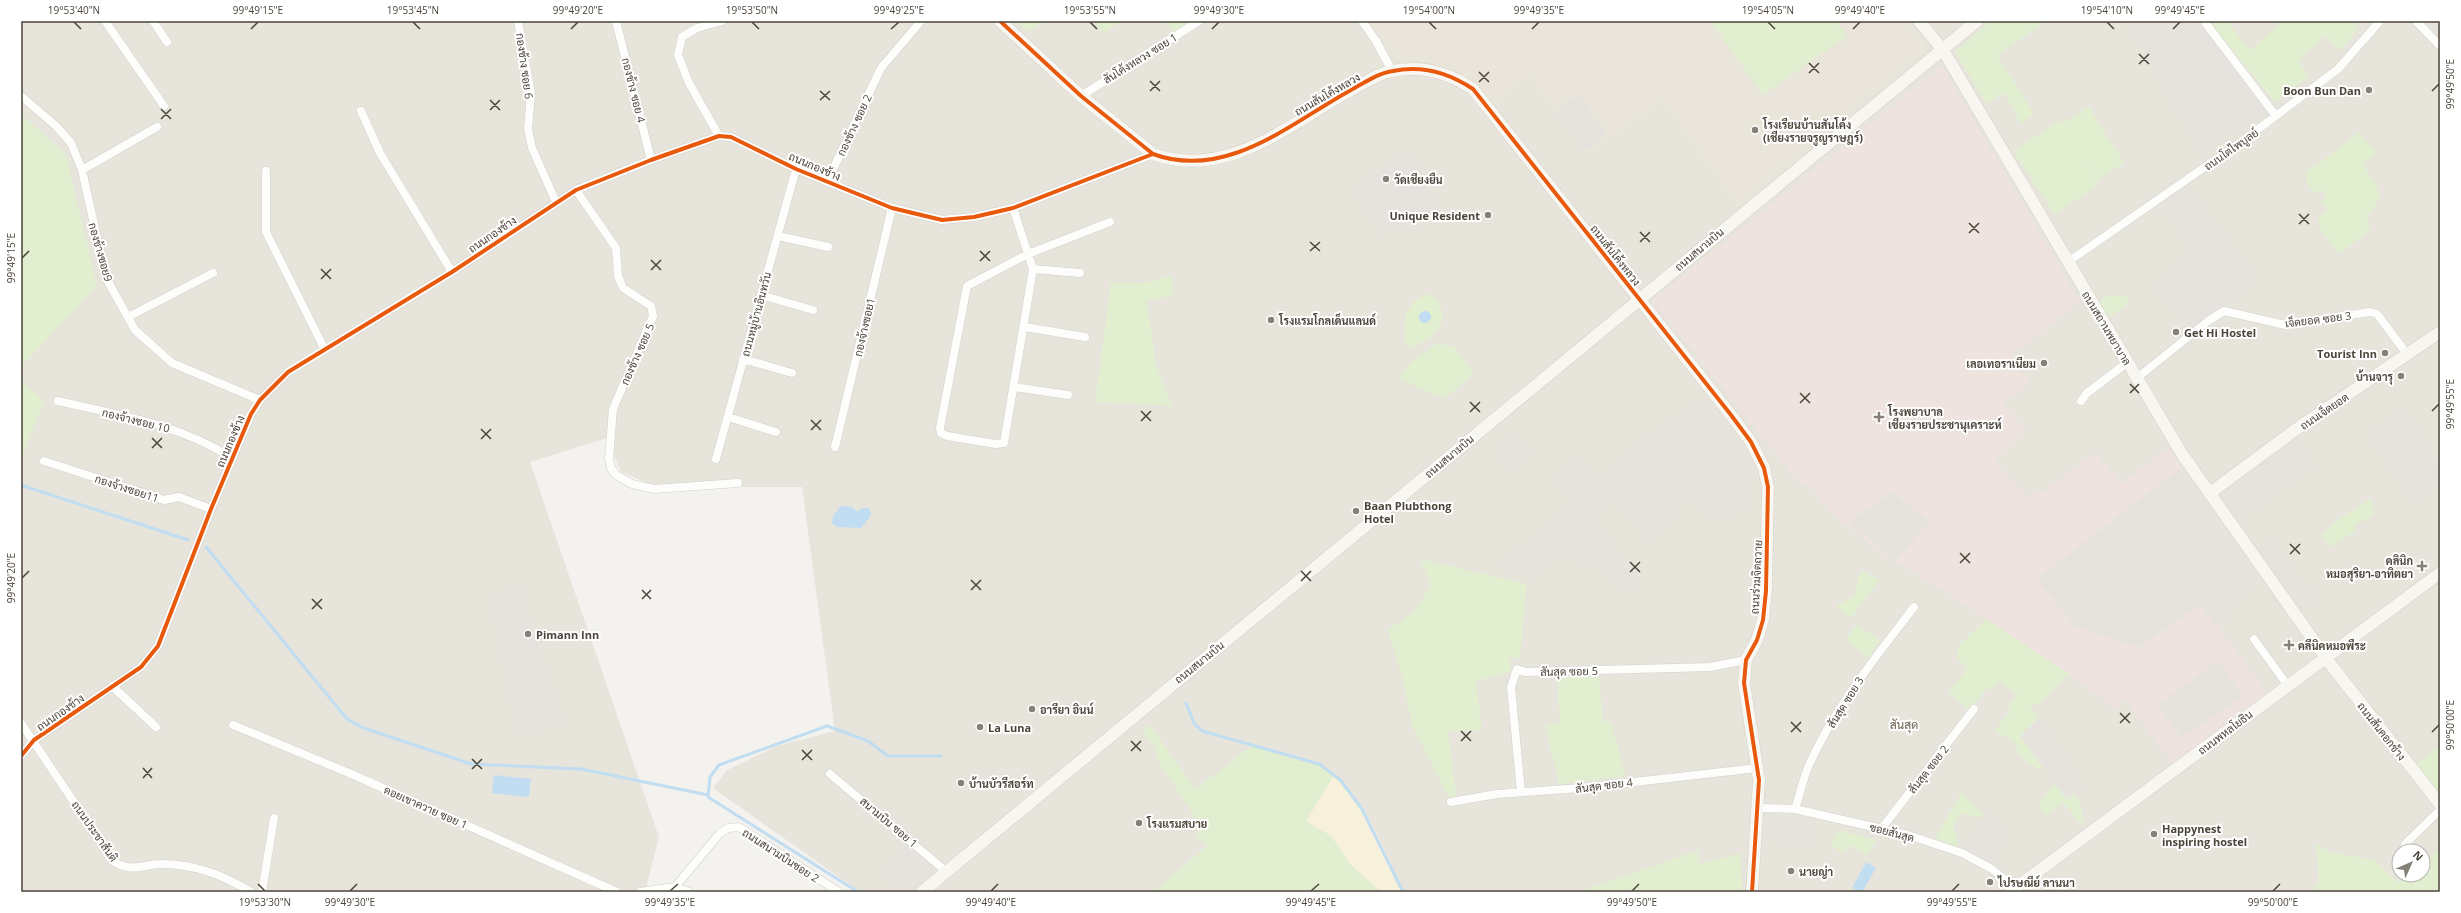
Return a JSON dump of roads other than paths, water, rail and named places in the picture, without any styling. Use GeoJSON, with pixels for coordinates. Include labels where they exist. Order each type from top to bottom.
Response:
{"type":"FeatureCollection","features":[{"type":"Feature","properties":{"kind":"street"},"geometry":{"type":"LineString","coordinates":[[105,21],[164,106]]}},
{"type":"Feature","properties":{"kind":"street"},"geometry":{"type":"LineString","coordinates":[[153,21],[166,42]]}},
{"type":"Feature","properties":{"kind":"street","name":"กองช้าง ซอย 6"},"geometry":{"type":"LineString","coordinates":[[518,21],[531,94],[528,129],[532,148],[556,202]]}},
{"type":"Feature","properties":{"kind":"street","name":"กองช้าง ซอย 4"},"geometry":{"type":"LineString","coordinates":[[616,21],[651,160]]}},
{"type":"Feature","properties":{"kind":"street"},"geometry":{"type":"LineString","coordinates":[[719,136],[689,83],[678,55],[682,37],[697,28],[722,21]]}},
{"type":"Feature","properties":{"kind":"street","name":"กองช้าง ซอย 2"},"geometry":{"type":"LineString","coordinates":[[827,182],[881,68],[921,21]]}},
{"type":"Feature","properties":{"kind":"street","name":"ถนนสันโค้งหลวง"},"geometry":{"type":"LineString","coordinates":[[1000,21],[1081,96],[1153,154],[1165,159],[1190,161],[1226,157],[1256,146],[1339,96],[1392,71],[1417,69],[1439,72],[1458,79],[1473,89],[1640,298]]}},
{"type":"Feature","properties":{"kind":"street","name":"สันโค้งหลวง ซอย 1"},"geometry":{"type":"LineString","coordinates":[[1081,96],[1199,21]]}},
{"type":"Feature","properties":{"kind":"street"},"geometry":{"type":"LineString","coordinates":[[1362,21],[1376,41],[1392,71]]}},
{"type":"Feature","properties":{"kind":"street","name":"ถนนสถานพยาบาล"},"geometry":{"type":"LineString","coordinates":[[1918,21],[1943,50],[2182,454],[2326,657]]}},
{"type":"Feature","properties":{"kind":"street","name":"ถนนสนามบิน"},"geometry":{"type":"LineString","coordinates":[[922,892],[1782,180],[1977,21]]}},
{"type":"Feature","properties":{"kind":"street"},"geometry":{"type":"LineString","coordinates":[[2204,21],[2276,116]]}},
{"type":"Feature","properties":{"kind":"street","name":"ถนนโตไพบูลย์"},"geometry":{"type":"LineString","coordinates":[[2068,262],[2276,116],[2338,69],[2380,21]]}},
{"type":"Feature","properties":{"kind":"street"},"geometry":{"type":"LineString","coordinates":[[2416,21],[2440,46]]}},
{"type":"Feature","properties":{"kind":"street","name":"กองช้างซอย9"},"geometry":{"type":"LineString","coordinates":[[21,96],[56,126],[71,143],[82,170],[106,278],[135,330],[172,363],[260,400]]}},
{"type":"Feature","properties":{"kind":"street"},"geometry":{"type":"LineString","coordinates":[[361,111],[380,153],[452,272]]}},
{"type":"Feature","properties":{"kind":"street"},"geometry":{"type":"LineString","coordinates":[[82,170],[157,127]]}},
{"type":"Feature","properties":{"kind":"street","name":"ถนนกองช้าง"},"geometry":{"type":"LineString","coordinates":[[21,756],[34,740],[141,667],[158,646],[232,458],[260,400],[288,372],[452,272],[576,190],[651,160],[719,136],[731,138],[796,169],[892,208],[942,220],[974,217],[1013,208],[1153,154]]}},
{"type":"Feature","properties":{"kind":"street","name":"ถนนหมู่บ้านอินทวัน"},"geometry":{"type":"LineString","coordinates":[[716,459],[796,169]]}},
{"type":"Feature","properties":{"kind":"street"},"geometry":{"type":"LineString","coordinates":[[266,170],[266,232],[325,350]]}},
{"type":"Feature","properties":{"kind":"street","name":"กองช้าง ซอย 5"},"geometry":{"type":"LineString","coordinates":[[576,190],[616,248],[618,276],[623,288],[651,306],[653,316],[613,409],[609,459],[611,468],[616,475],[632,484],[654,489],[738,483]]}},
{"type":"Feature","properties":{"kind":"street","name":"กองจ้างซอย1"},"geometry":{"type":"LineString","coordinates":[[835,447],[892,208]]}},
{"type":"Feature","properties":{"kind":"street"},"geometry":{"type":"LineString","coordinates":[[1013,208],[1028,254],[1033,269],[1025,327],[1004,443],[996,444],[940,433],[967,286],[1028,254],[1110,222]]}},
{"type":"Feature","properties":{"kind":"street"},"geometry":{"type":"LineString","coordinates":[[778,236],[828,247]]}},
{"type":"Feature","properties":{"kind":"street"},"geometry":{"type":"LineString","coordinates":[[1033,269],[1080,273]]}},
{"type":"Feature","properties":{"kind":"street"},"geometry":{"type":"LineString","coordinates":[[128,317],[213,273]]}},
{"type":"Feature","properties":{"kind":"street"},"geometry":{"type":"LineString","coordinates":[[761,295],[813,310]]}},
{"type":"Feature","properties":{"kind":"street","name":"ถนนร่วมจิตถวาย"},"geometry":{"type":"LineString","coordinates":[[1640,298],[1743,431],[1764,468],[1768,487],[1766,591],[1763,620],[1757,640],[1746,660],[1744,683],[1758,768],[1758,808],[1752,892]]}},
{"type":"Feature","properties":{"kind":"street","name":"เจ็ดยอด ซอย 3"},"geometry":{"type":"LineString","coordinates":[[2137,378],[2208,321],[2224,311],[2285,326],[2370,312],[2377,314],[2407,354]]}},
{"type":"Feature","properties":{"kind":"street"},"geometry":{"type":"LineString","coordinates":[[1025,327],[1085,337]]}},
{"type":"Feature","properties":{"kind":"street","name":"ถนนเจ็ดยอด"},"geometry":{"type":"LineString","coordinates":[[2210,493],[2296,430],[2440,332]]}},
{"type":"Feature","properties":{"kind":"street"},"geometry":{"type":"LineString","coordinates":[[744,359],[792,373]]}},
{"type":"Feature","properties":{"kind":"street"},"geometry":{"type":"LineString","coordinates":[[2081,400],[2087,393],[2128,362]]}},
{"type":"Feature","properties":{"kind":"street"},"geometry":{"type":"LineString","coordinates":[[1014,387],[1068,395]]}},
{"type":"Feature","properties":{"kind":"street","name":"กองจ้างซอย 10"},"geometry":{"type":"LineString","coordinates":[[58,401],[152,422],[211,445],[232,458]]}},
{"type":"Feature","properties":{"kind":"street"},"geometry":{"type":"LineString","coordinates":[[728,417],[776,432]]}},
{"type":"Feature","properties":{"kind":"street","name":"กองจ้างซอย11"},"geometry":{"type":"LineString","coordinates":[[44,461],[164,500],[179,497],[211,509]]}},
{"type":"Feature","properties":{"kind":"street","name":"ถนนพหลโยธิน"},"geometry":{"type":"LineString","coordinates":[[2012,891],[2440,573]]}},
{"type":"Feature","properties":{"kind":"street","name":"สันสุด ซอย 3"},"geometry":{"type":"LineString","coordinates":[[1795,809],[1808,767],[1822,740],[1858,680],[1914,607]]}},
{"type":"Feature","properties":{"kind":"street"},"geometry":{"type":"LineString","coordinates":[[2254,639],[2288,686]]}},
{"type":"Feature","properties":{"kind":"street","name":"ถนนสันคอกช้าง"},"geometry":{"type":"LineString","coordinates":[[2326,657],[2440,804]]}},
{"type":"Feature","properties":{"kind":"street","name":"สันสุด ซอย 5"},"geometry":{"type":"LineString","coordinates":[[1521,792],[1511,687],[1517,669],[1540,672],[1710,667],[1746,660]]}},
{"type":"Feature","properties":{"kind":"street"},"geometry":{"type":"LineString","coordinates":[[112,686],[156,727]]}},
{"type":"Feature","properties":{"kind":"street","name":"สันสุด ซอย 2"},"geometry":{"type":"LineString","coordinates":[[1882,828],[1974,709]]}},
{"type":"Feature","properties":{"kind":"street","name":"ถนนประชาสันติ"},"geometry":{"type":"LineString","coordinates":[[21,723],[34,740],[114,862],[126,868],[162,864],[204,870],[251,892]]}},
{"type":"Feature","properties":{"kind":"street","name":"ดอยเขาควาย ซอย 1"},"geometry":{"type":"LineString","coordinates":[[233,725],[349,773],[617,892]]}},
{"type":"Feature","properties":{"kind":"street","name":"สันสุด ซอย 4"},"geometry":{"type":"LineString","coordinates":[[1451,802],[1521,792],[1581,788],[1758,768]]}},
{"type":"Feature","properties":{"kind":"street","name":"สนามบิน ซอย 1"},"geometry":{"type":"LineString","coordinates":[[830,774],[947,872]]}},
{"type":"Feature","properties":{"kind":"street","name":"ซอยสันสุด"},"geometry":{"type":"LineString","coordinates":[[1758,808],[1795,809],[1882,828],[1962,853],[1992,869],[2012,891]]}},
{"type":"Feature","properties":{"kind":"street"},"geometry":{"type":"LineString","coordinates":[[2406,843],[2440,810]]}},
{"type":"Feature","properties":{"kind":"street"},"geometry":{"type":"LineString","coordinates":[[262,892],[274,818]]}},
{"type":"Feature","properties":{"kind":"street","name":"ถนนสนามบินซอย 2"},"geometry":{"type":"LineString","coordinates":[[675,888],[720,833],[728,828],[739,828],[839,892]]}},
{"type":"Feature","properties":{"kind":"street"},"geometry":{"type":"LineString","coordinates":[[640,892],[675,888],[690,892]]}},
{"type":"Feature","properties":{"kind":"water"},"geometry":{"type":"Polygon","coordinates":[[[1423,311],[1427,311],[1431,317],[1427,323],[1423,323],[1419,319],[1419,315],[1423,311]]]}},
{"type":"Feature","properties":{"kind":"water"},"geometry":{"type":"Polygon","coordinates":[[[841,506],[852,507],[857,512],[862,508],[868,508],[871,512],[870,517],[861,528],[837,527],[832,523],[833,516],[841,506]]]}},
{"type":"Feature","properties":{"kind":"water"},"geometry":{"type":"Polygon","coordinates":[[[494,775],[531,779],[529,797],[492,793],[494,775]]]}},
{"type":"Feature","properties":{"kind":"water"},"geometry":{"type":"Polygon","coordinates":[[[1866,862],[1876,868],[1862,892],[1852,888],[1866,862]]]}},
{"type":"Feature","properties":{"kind":"waterway"},"geometry":{"type":"LineString","coordinates":[[21,485],[188,540]]}},
{"type":"Feature","properties":{"kind":"waterway"},"geometry":{"type":"LineString","coordinates":[[206,547],[347,719],[361,727],[471,764],[581,769],[708,795]]}},
{"type":"Feature","properties":{"kind":"waterway"},"geometry":{"type":"LineString","coordinates":[[1186,703],[1194,723],[1202,731],[1319,764],[1341,781],[1362,809],[1403,892]]}},
{"type":"Feature","properties":{"kind":"waterway"},"geometry":{"type":"LineString","coordinates":[[858,892],[708,797],[710,777],[719,765],[827,726],[868,741],[888,756],[941,756]]}},
{"type":"Feature","properties":{"kind":"place","name":"Boon Bun Dan"},"geometry":{"type":"Point","coordinates":[2369,90]}},
{"type":"Feature","properties":{"kind":"place","name":"โรงเรียนบ้านสันโค้ง (เชียงรายจรูญราษฎร์)"},"geometry":{"type":"Point","coordinates":[1755,130]}},
{"type":"Feature","properties":{"kind":"place","name":"วัดเชียงยืน"},"geometry":{"type":"Point","coordinates":[1386,179]}},
{"type":"Feature","properties":{"kind":"place","name":"Unique Resident"},"geometry":{"type":"Point","coordinates":[1488,215]}},
{"type":"Feature","properties":{"kind":"place","name":"โรงแรมโกลเด็นแลนด์"},"geometry":{"type":"Point","coordinates":[1271,320]}},
{"type":"Feature","properties":{"kind":"place","name":"Get Hi Hostel"},"geometry":{"type":"Point","coordinates":[2176,332]}},
{"type":"Feature","properties":{"kind":"place","name":"Tourist Inn"},"geometry":{"type":"Point","coordinates":[2385,353]}},
{"type":"Feature","properties":{"kind":"place","name":"เลอเทอราเนียม"},"geometry":{"type":"Point","coordinates":[2044,363]}},
{"type":"Feature","properties":{"kind":"place","name":"บ้านจารุ"},"geometry":{"type":"Point","coordinates":[2401,376]}},
{"type":"Feature","properties":{"kind":"place","name":"โรงพยาบาล เชียงรายประชานุเคราะห์"},"geometry":{"type":"Point","coordinates":[1879,417]}},
{"type":"Feature","properties":{"kind":"place","name":"Baan Plubthong Hotel"},"geometry":{"type":"Point","coordinates":[1356,511]}},
{"type":"Feature","properties":{"kind":"place","name":"คลินิก หมอสุริยา-อาทิตยา"},"geometry":{"type":"Point","coordinates":[2422,566]}},
{"type":"Feature","properties":{"kind":"place","name":"Pimann Inn"},"geometry":{"type":"Point","coordinates":[528,634]}},
{"type":"Feature","properties":{"kind":"place","name":"คลีนิคหมอพีระ"},"geometry":{"type":"Point","coordinates":[2289,645]}},
{"type":"Feature","properties":{"kind":"place","name":"อารียา อินน์"},"geometry":{"type":"Point","coordinates":[1032,709]}},
{"type":"Feature","properties":{"kind":"place","name":"La Luna"},"geometry":{"type":"Point","coordinates":[980,727]}},
{"type":"Feature","properties":{"kind":"place","name":"บ้านบัวรีสอร์ท"},"geometry":{"type":"Point","coordinates":[961,783]}},
{"type":"Feature","properties":{"kind":"place","name":"โรงแรมสบาย"},"geometry":{"type":"Point","coordinates":[1139,823]}},
{"type":"Feature","properties":{"kind":"place","name":"Happynest inspiring hostel"},"geometry":{"type":"Point","coordinates":[2154,834]}},
{"type":"Feature","properties":{"kind":"place","name":"นายญ่า"},"geometry":{"type":"Point","coordinates":[1791,871]}},
{"type":"Feature","properties":{"kind":"place","name":"ไปรษณีย์ ลานนา"},"geometry":{"type":"Point","coordinates":[1990,882]}},
{"type":"Feature","properties":{"kind":"district","name":"สันสุด"},"geometry":{"type":"Point","coordinates":[1904,724]}}]}
